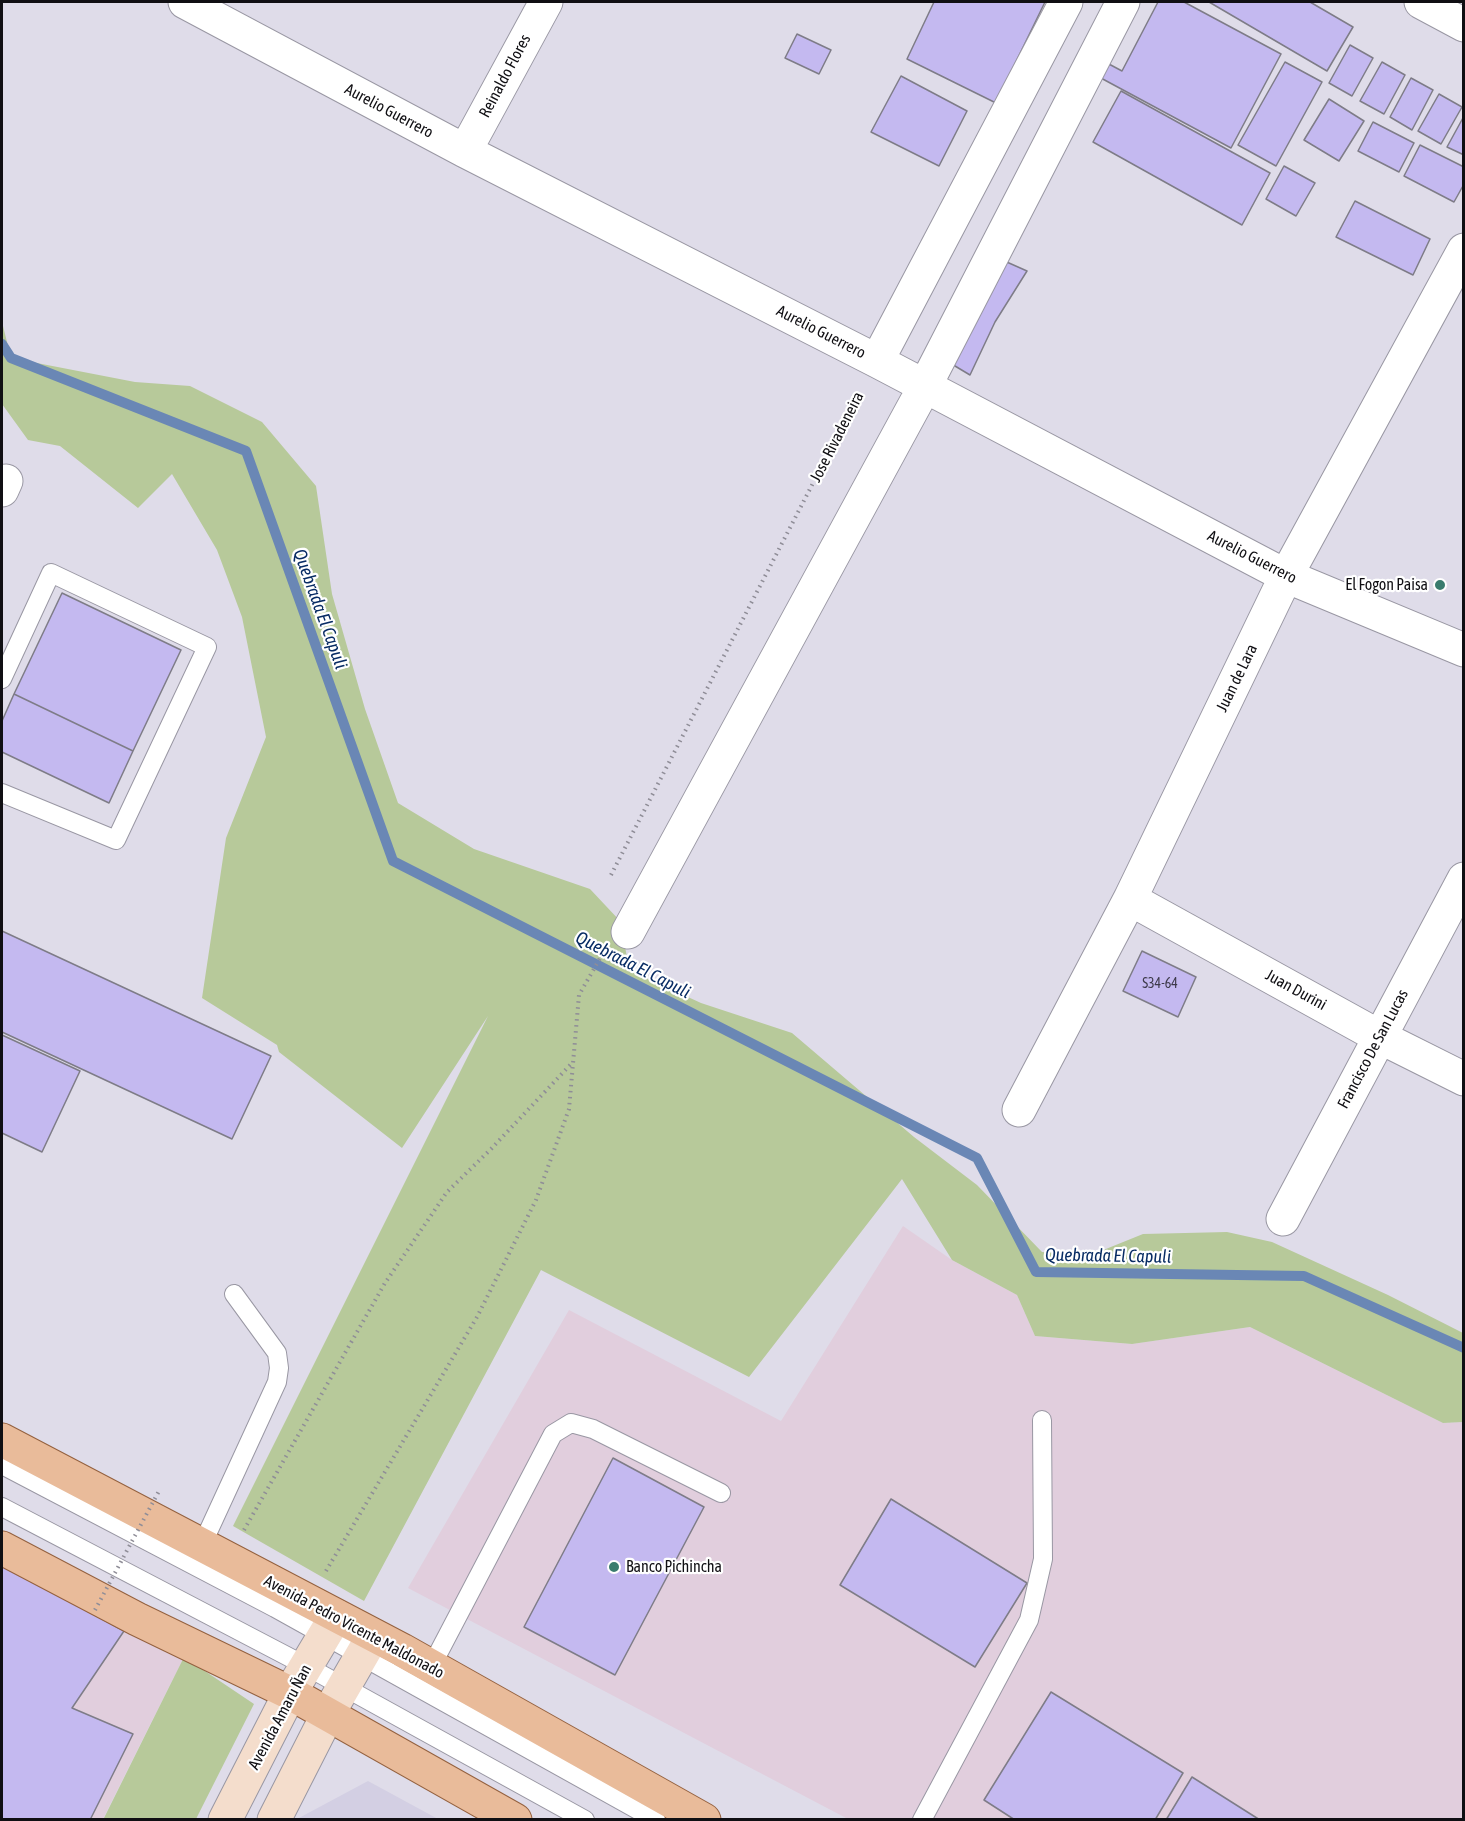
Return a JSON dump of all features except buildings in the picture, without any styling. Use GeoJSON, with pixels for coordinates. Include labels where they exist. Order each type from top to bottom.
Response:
{"type":"FeatureCollection","features":[{"type":"Feature","properties":{"kind":"main road","name":"Avenida Pedro Vicente Maldonado"},"geometry":{"type":"LineString","coordinates":[[2,1440],[214,1552],[367,1646],[431,1668],[704,1820]]}},
{"type":"Feature","properties":{"kind":"main road"},"geometry":{"type":"LineString","coordinates":[[2,1548],[137,1619],[298,1680],[335,1700],[515,1820]]}},
{"type":"Feature","properties":{"kind":"main road","name":"Avenida Amaru Ñan"},"geometry":{"type":"LineString","coordinates":[[225,1820],[298,1680],[323,1617]]}},
{"type":"Feature","properties":{"kind":"main road"},"geometry":{"type":"LineString","coordinates":[[274,1820],[335,1700],[367,1646]]}},
{"type":"Feature","properties":{"kind":"street","name":"Aurelio Guerrero"},"geometry":{"type":"LineString","coordinates":[[185,2],[465,151],[925,386],[1286,576],[1464,650]]}},
{"type":"Feature","properties":{"kind":"street","name":"Reinaldo Flores"},"geometry":{"type":"LineString","coordinates":[[465,151],[546,2]]}},
{"type":"Feature","properties":{"kind":"street"},"geometry":{"type":"LineString","coordinates":[[876,361],[1066,2]]}},
{"type":"Feature","properties":{"kind":"street"},"geometry":{"type":"LineString","coordinates":[[628,932],[925,386],[1123,2]]}},
{"type":"Feature","properties":{"kind":"street"},"geometry":{"type":"LineString","coordinates":[[1420,2],[1464,25]]}},
{"type":"Feature","properties":{"kind":"street","name":"Juan de Lara"},"geometry":{"type":"LineString","coordinates":[[1019,1110],[1130,899],[1286,576],[1464,250]]}},
{"type":"Feature","properties":{"kind":"street","name":"Francisco De San Lucas"},"geometry":{"type":"LineString","coordinates":[[1283,1219],[1464,879]]}},
{"type":"Feature","properties":{"kind":"street","name":"Juan Durini"},"geometry":{"type":"LineString","coordinates":[[1130,899],[1380,1037],[1464,1079]]}},
{"type":"Feature","properties":{"kind":"lane"},"geometry":{"type":"LineString","coordinates":[[2,679],[51,573],[207,647],[116,840],[2,793]]}},
{"type":"Feature","properties":{"kind":"lane"},"geometry":{"type":"LineString","coordinates":[[214,1552],[277,1382],[278,1353],[234,1294]]}},
{"type":"Feature","properties":{"kind":"lane"},"geometry":{"type":"LineString","coordinates":[[922,1820],[1029,1620],[1043,1559],[1042,1420]]}},
{"type":"Feature","properties":{"kind":"lane"},"geometry":{"type":"LineString","coordinates":[[431,1668],[553,1434],[571,1423],[593,1429],[721,1493]]}},
{"type":"Feature","properties":{"kind":"lane"},"geometry":{"type":"LineString","coordinates":[[2,1465],[323,1617]]}},
{"type":"Feature","properties":{"kind":"lane"},"geometry":{"type":"LineString","coordinates":[[2,1506],[298,1680]]}},
{"type":"Feature","properties":{"kind":"lane"},"geometry":{"type":"LineString","coordinates":[[367,1646],[656,1820]]}},
{"type":"Feature","properties":{"kind":"lane"},"geometry":{"type":"LineString","coordinates":[[335,1700],[585,1820]]}},
{"type":"Feature","properties":{"kind":"path","name":"Jose Rivadeneira"},"geometry":{"type":"LineString","coordinates":[[610,875],[876,361]]}},
{"type":"Feature","properties":{"kind":"path"},"geometry":{"type":"LineString","coordinates":[[323,1617],[536,1200],[569,1109],[579,996],[603,953]]}},
{"type":"Feature","properties":{"kind":"path"},"geometry":{"type":"LineString","coordinates":[[214,1552],[385,1283],[441,1201],[573,1062]]}},
{"type":"Feature","properties":{"kind":"path"},"geometry":{"type":"LineString","coordinates":[[95,1610],[159,1491]]}},
{"type":"Feature","properties":{"kind":"shaded area","name":"Banco Pichincha"},"geometry":{"type":"Polygon","coordinates":[[[903,1226],[952,1260],[1017,1295],[1035,1336],[1132,1344],[1250,1327],[1443,1423],[1463,1422],[1463,1819],[848,1819],[408,1588],[569,1310],[781,1421],[903,1226]]]}},
{"type":"Feature","properties":{"kind":"shaded area"},"geometry":{"type":"Polygon","coordinates":[[[2,1556],[184,1657],[103,1819],[2,1819],[2,1556]]]}},
{"type":"Feature","properties":{"kind":"shaded area"},"geometry":{"type":"Polygon","coordinates":[[[368,1781],[438,1819],[297,1819],[368,1781]]]}},
{"type":"Feature","properties":{"kind":"green space"},"geometry":{"type":"Polygon","coordinates":[[[2,322],[11,358],[135,382],[190,386],[262,422],[316,486],[332,594],[365,709],[398,803],[474,849],[590,889],[621,922],[629,970],[701,1003],[792,1033],[914,1137],[977,1185],[1042,1252],[1091,1255],[1143,1234],[1227,1232],[1272,1242],[1388,1295],[1463,1333],[1463,1422],[1443,1423],[1250,1327],[1132,1344],[1035,1336],[1017,1295],[952,1260],[902,1179],[749,1377],[541,1270],[364,1601],[233,1526],[488,1016],[402,1148],[279,1052],[277,1045],[202,998],[226,838],[266,737],[242,617],[217,550],[172,474],[138,508],[60,446],[28,440],[2,404],[2,322]]]}},
{"type":"Feature","properties":{"kind":"green space"},"geometry":{"type":"Polygon","coordinates":[[[184,1657],[254,1704],[196,1819],[103,1820],[184,1657]]]}},
{"type":"Feature","properties":{"kind":"waterway","name":"Quebrada El Capuli"},"geometry":{"type":"LineString","coordinates":[[2,344],[11,358],[246,451],[393,861],[977,1158],[1036,1272],[1304,1276],[1464,1348]]}},
{"type":"Feature","properties":{"kind":"place","name":"El Fogon Paisa"},"geometry":{"type":"Point","coordinates":[1440,585]}},
{"type":"Feature","properties":{"kind":"place","name":"Banco Pichincha"},"geometry":{"type":"Point","coordinates":[614,1567]}}]}
